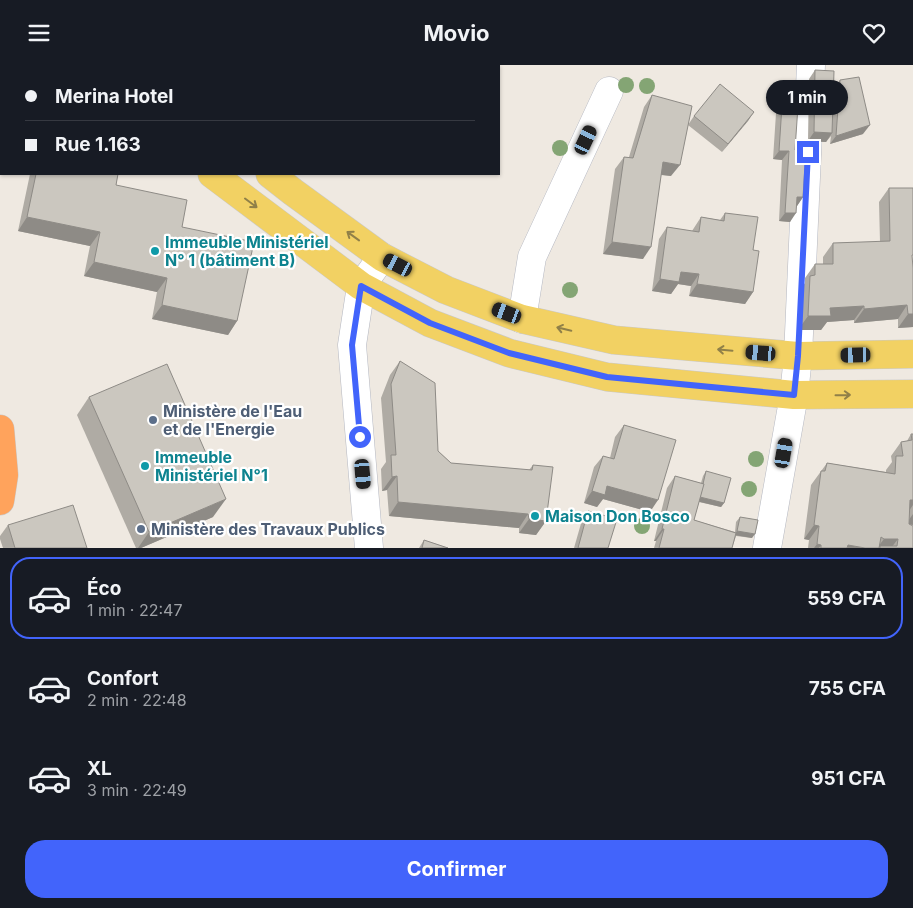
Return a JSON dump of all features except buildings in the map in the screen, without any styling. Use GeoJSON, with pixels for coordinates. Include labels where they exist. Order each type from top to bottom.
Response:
{"type":"FeatureCollection","features":[{"type":"Feature","properties":{"kind":"highway"},"geometry":{"type":"LineString","coordinates":[[0,429],[4,475],[0,501]]}},
{"type":"Feature","properties":{"kind":"main road"},"geometry":{"type":"LineString","coordinates":[[213,175],[361,286],[430,323],[518,355],[607,377],[794,395],[913,394]]}},
{"type":"Feature","properties":{"kind":"main road"},"geometry":{"type":"LineString","coordinates":[[271,175],[293,193],[382,257],[446,290],[522,319],[614,340],[798,356],[913,354]]}},
{"type":"Feature","properties":{"kind":"street"},"geometry":{"type":"LineString","coordinates":[[767,548],[794,395],[798,356],[811,65]]}},
{"type":"Feature","properties":{"kind":"street"},"geometry":{"type":"LineString","coordinates":[[522,319],[532,257],[609,91]]}},
{"type":"Feature","properties":{"kind":"street"},"geometry":{"type":"LineString","coordinates":[[369,548],[352,345],[361,286],[382,257]]}},
{"type":"Feature","properties":{"kind":"place","name":"Immeuble Ministériel N° 1 (bâtiment B)"},"geometry":{"type":"Point","coordinates":[155,251]}},
{"type":"Feature","properties":{"kind":"place","name":"Ministère de l'Eau et de l'Energie"},"geometry":{"type":"Point","coordinates":[153,420]}},
{"type":"Feature","properties":{"kind":"place","name":"Immeuble Ministériel N°1"},"geometry":{"type":"Point","coordinates":[145,466]}},
{"type":"Feature","properties":{"kind":"place","name":"Maison Don Bosco"},"geometry":{"type":"Point","coordinates":[535,516]}},
{"type":"Feature","properties":{"kind":"place","name":"Ministère des Travaux Publics"},"geometry":{"type":"Point","coordinates":[141,529]}},
{"type":"Feature","properties":{"kind":"route"},"geometry":{"type":"LineString","coordinates":[[360,437],[352,345],[361,286],[430,323],[509,353],[607,377],[794,395],[798,356],[808,152]]}}]}
